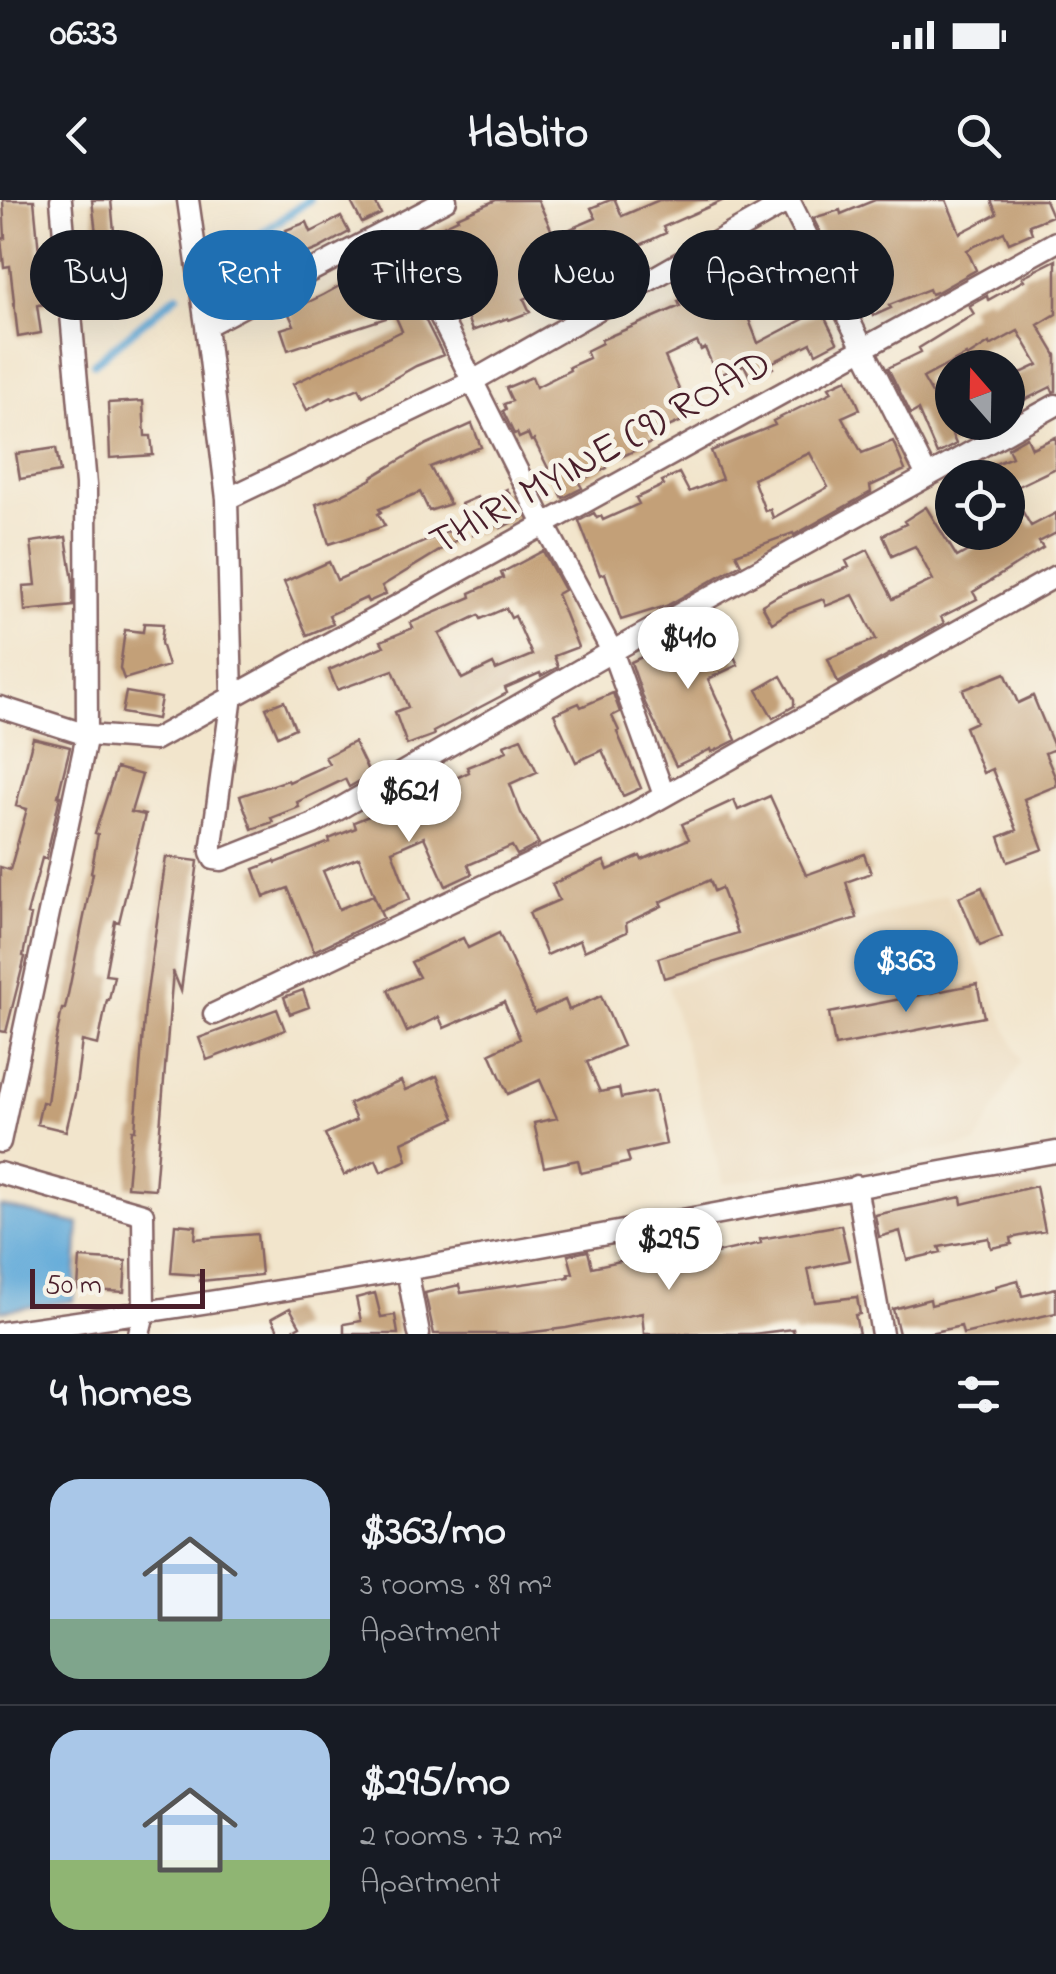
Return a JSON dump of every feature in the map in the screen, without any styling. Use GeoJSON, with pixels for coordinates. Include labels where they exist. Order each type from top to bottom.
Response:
{"type":"FeatureCollection","features":[{"type":"Feature","properties":{"kind":"street"},"geometry":{"type":"LineString","coordinates":[[0,1142],[87,735],[86,485],[61,200]]}},
{"type":"Feature","properties":{"kind":"street"},"geometry":{"type":"LineString","coordinates":[[188,200],[227,499],[232,696],[211,852],[214,858],[222,860],[314,824],[612,652],[1056,405]]}},
{"type":"Feature","properties":{"kind":"street"},"geometry":{"type":"LineString","coordinates":[[206,326],[446,200]]}},
{"type":"Feature","properties":{"kind":"street"},"geometry":{"type":"LineString","coordinates":[[227,499],[471,382],[789,200],[927,476]]}},
{"type":"Feature","properties":{"kind":"street"},"geometry":{"type":"LineString","coordinates":[[396,228],[471,382],[612,652],[664,795]]}},
{"type":"Feature","properties":{"kind":"street","name":"THIRI MYINE (9) ROAD"},"geometry":{"type":"LineString","coordinates":[[0,707],[87,735],[154,740],[1056,242]]}},
{"type":"Feature","properties":{"kind":"street"},"geometry":{"type":"LineString","coordinates":[[214,1014],[618,822],[1056,576]]}},
{"type":"Feature","properties":{"kind":"street"},"geometry":{"type":"LineString","coordinates":[[0,1333],[406,1270],[1056,1152]]}},
{"type":"Feature","properties":{"kind":"street"},"geometry":{"type":"LineString","coordinates":[[0,1172],[143,1214],[144,1312],[139,1334]]}},
{"type":"Feature","properties":{"kind":"street"},"geometry":{"type":"LineString","coordinates":[[856,1186],[882,1334]]}},
{"type":"Feature","properties":{"kind":"street"},"geometry":{"type":"LineString","coordinates":[[406,1270],[419,1334]]}},
{"type":"Feature","properties":{"kind":"shaded area"},"geometry":{"type":"Polygon","coordinates":[[[947,894],[1021,1061],[976,1144],[724,1184],[668,986],[947,894]]]}},
{"type":"Feature","properties":{"kind":"water"},"geometry":{"type":"Polygon","coordinates":[[[0,1206],[79,1224],[74,1301],[0,1311],[0,1206]]]}},
{"type":"Feature","properties":{"kind":"building"},"geometry":{"type":"Polygon","coordinates":[[[3,200],[34,200],[37,230],[30,230],[30,320],[39,320],[41,333],[18,337],[10,266],[4,267],[1,239],[5,238],[3,200]]]}},
{"type":"Feature","properties":{"kind":"building"},"geometry":{"type":"Polygon","coordinates":[[[92,200],[111,200],[114,230],[96,230],[92,200]]]}},
{"type":"Feature","properties":{"kind":"building"},"geometry":{"type":"Polygon","coordinates":[[[350,200],[374,200],[381,214],[362,223],[350,200]]]}},
{"type":"Feature","properties":{"kind":"building"},"geometry":{"type":"Polygon","coordinates":[[[496,200],[538,200],[551,230],[518,230],[518,317],[472,331],[468,320],[498,320],[498,230],[434,230],[496,200]]]}},
{"type":"Feature","properties":{"kind":"building"},"geometry":{"type":"Polygon","coordinates":[[[610,200],[615,200],[622,216],[659,200],[724,200],[663,227],[666,233],[650,240],[650,230],[568,230],[596,218],[591,208],[610,200]]]}},
{"type":"Feature","properties":{"kind":"building"},"geometry":{"type":"Polygon","coordinates":[[[875,200],[946,200],[960,233],[997,214],[991,200],[1045,200],[1052,216],[1029,225],[1032,233],[1009,243],[1004,232],[967,250],[976,270],[937,292],[931,294],[929,289],[894,303],[894,230],[819,230],[813,218],[840,210],[841,214],[875,200]]]}},
{"type":"Feature","properties":{"kind":"building"},"geometry":{"type":"Polygon","coordinates":[[[341,217],[348,230],[337,230],[337,239],[317,249],[315,230],[341,217]]]}},
{"type":"Feature","properties":{"kind":"building"},"geometry":{"type":"Polygon","coordinates":[[[307,222],[310,230],[286,230],[307,222]]]}},
{"type":"Feature","properties":{"kind":"building"},"geometry":{"type":"Polygon","coordinates":[[[1056,260],[1056,314],[1038,325],[1056,355],[1056,391],[1051,387],[1025,400],[1025,371],[1038,365],[1018,331],[978,350],[935,350],[935,372],[923,378],[935,399],[935,440],[954,440],[956,444],[937,454],[918,410],[911,414],[888,368],[921,352],[919,348],[974,314],[969,306],[987,296],[988,300],[1024,280],[1022,277],[1056,260]]]}},
{"type":"Feature","properties":{"kind":"building"},"geometry":{"type":"Polygon","coordinates":[[[337,287],[337,320],[380,320],[288,350],[281,329],[294,325],[292,320],[317,320],[317,298],[337,287]]]}},
{"type":"Feature","properties":{"kind":"building"},"geometry":{"type":"Polygon","coordinates":[[[670,310],[670,320],[749,320],[758,343],[802,320],[826,320],[837,342],[816,353],[811,343],[771,363],[773,368],[751,379],[744,365],[717,376],[705,348],[701,350],[697,342],[665,357],[691,417],[650,435],[653,442],[578,481],[582,488],[563,498],[534,440],[528,434],[519,438],[514,434],[503,411],[504,404],[512,401],[506,388],[532,377],[536,387],[589,358],[586,351],[602,343],[601,340],[670,310]]]}},
{"type":"Feature","properties":{"kind":"building"},"geometry":{"type":"Polygon","coordinates":[[[397,320],[425,320],[443,355],[363,396],[359,388],[307,410],[293,384],[402,331],[397,320]]]}},
{"type":"Feature","properties":{"kind":"building"},"geometry":{"type":"Polygon","coordinates":[[[847,379],[860,409],[842,417],[862,453],[893,441],[905,470],[870,486],[871,492],[794,535],[736,554],[741,564],[666,606],[621,620],[605,573],[600,575],[579,521],[594,513],[603,520],[639,504],[636,498],[679,473],[689,492],[722,479],[711,451],[775,425],[773,421],[832,392],[829,387],[847,379]],[[810,453],[753,479],[765,511],[770,509],[773,518],[828,487],[810,453]]]}},
{"type":"Feature","properties":{"kind":"building"},"geometry":{"type":"Polygon","coordinates":[[[143,401],[145,436],[151,436],[153,455],[110,458],[108,403],[143,401]]]}},
{"type":"Feature","properties":{"kind":"building"},"geometry":{"type":"Polygon","coordinates":[[[472,424],[481,447],[430,467],[450,504],[429,511],[420,492],[379,509],[385,526],[329,544],[316,504],[372,479],[427,444],[472,424]]]}},
{"type":"Feature","properties":{"kind":"building"},"geometry":{"type":"Polygon","coordinates":[[[1056,437],[1056,468],[1025,483],[1025,460],[1005,460],[1012,457],[1008,448],[1025,438],[1032,448],[1056,437]]]}},
{"type":"Feature","properties":{"kind":"building"},"geometry":{"type":"Polygon","coordinates":[[[56,448],[60,472],[20,479],[16,454],[56,448]]]}},
{"type":"Feature","properties":{"kind":"building"},"geometry":{"type":"Polygon","coordinates":[[[507,489],[522,517],[501,528],[499,524],[473,535],[461,504],[477,497],[480,503],[507,489]]]}},
{"type":"Feature","properties":{"kind":"building"},"geometry":{"type":"Polygon","coordinates":[[[926,507],[935,522],[935,550],[953,550],[957,557],[970,550],[1025,550],[1025,516],[1031,526],[1056,513],[1056,533],[1039,542],[1043,548],[973,592],[977,599],[941,617],[944,623],[838,683],[828,659],[876,639],[853,595],[826,606],[823,599],[772,623],[762,605],[849,567],[846,561],[868,550],[893,599],[933,580],[915,546],[892,556],[883,535],[906,524],[904,521],[926,507]]]}},
{"type":"Feature","properties":{"kind":"building"},"geometry":{"type":"Polygon","coordinates":[[[451,530],[457,540],[382,586],[386,594],[368,602],[366,598],[329,615],[333,624],[307,635],[284,582],[329,562],[337,580],[451,530]]]}},
{"type":"Feature","properties":{"kind":"building"},"geometry":{"type":"Polygon","coordinates":[[[66,537],[73,606],[25,611],[23,586],[36,585],[31,542],[66,537]]]}},
{"type":"Feature","properties":{"kind":"building"},"geometry":{"type":"Polygon","coordinates":[[[543,551],[564,590],[557,594],[578,647],[554,656],[558,667],[505,688],[507,693],[433,732],[434,735],[407,745],[395,712],[408,707],[393,670],[337,690],[329,670],[384,646],[381,641],[413,628],[410,623],[471,597],[470,593],[503,578],[501,573],[543,551]],[[506,608],[481,619],[479,615],[439,634],[462,679],[493,664],[496,670],[532,655],[515,616],[511,618],[506,608]]]}},
{"type":"Feature","properties":{"kind":"building"},"geometry":{"type":"Polygon","coordinates":[[[713,611],[738,665],[708,679],[736,740],[676,766],[645,703],[631,662],[655,651],[657,655],[699,634],[694,622],[713,611]]]}},
{"type":"Feature","properties":{"kind":"building"},"geometry":{"type":"Polygon","coordinates":[[[144,623],[163,624],[161,643],[168,666],[124,679],[120,668],[125,630],[143,632],[144,623]]]}},
{"type":"Feature","properties":{"kind":"building"},"geometry":{"type":"Polygon","coordinates":[[[1005,673],[1018,703],[1033,696],[1055,749],[1045,753],[1056,779],[1056,786],[1024,799],[1043,849],[1008,862],[999,837],[1017,830],[992,769],[983,773],[965,727],[976,722],[963,690],[1005,673]]]}},
{"type":"Feature","properties":{"kind":"building"},"geometry":{"type":"Polygon","coordinates":[[[781,676],[794,706],[773,718],[757,690],[781,676]]]}},
{"type":"Feature","properties":{"kind":"building"},"geometry":{"type":"Polygon","coordinates":[[[126,692],[161,698],[157,719],[122,713],[126,692]]]}},
{"type":"Feature","properties":{"kind":"building"},"geometry":{"type":"Polygon","coordinates":[[[613,693],[620,712],[612,716],[641,788],[623,796],[602,750],[576,762],[554,714],[613,693]]]}},
{"type":"Feature","properties":{"kind":"building"},"geometry":{"type":"Polygon","coordinates":[[[284,701],[295,728],[278,736],[266,708],[284,701]]]}},
{"type":"Feature","properties":{"kind":"building"},"geometry":{"type":"Polygon","coordinates":[[[33,738],[70,747],[46,859],[42,858],[27,914],[31,915],[25,957],[6,1032],[0,1031],[0,867],[10,870],[27,809],[16,806],[33,738]]]}},
{"type":"Feature","properties":{"kind":"building"},"geometry":{"type":"Polygon","coordinates":[[[521,738],[537,772],[510,784],[539,844],[517,855],[512,846],[468,865],[472,874],[446,886],[424,837],[392,851],[410,899],[380,911],[359,857],[323,871],[339,909],[373,895],[383,918],[314,951],[288,888],[264,897],[254,869],[330,842],[329,839],[356,828],[354,822],[438,788],[469,772],[467,767],[507,751],[504,745],[521,738]]]}},
{"type":"Feature","properties":{"kind":"building"},"geometry":{"type":"Polygon","coordinates":[[[354,742],[370,775],[349,787],[345,779],[297,802],[299,807],[271,818],[273,822],[252,829],[240,796],[289,782],[329,764],[325,757],[354,742]]]}},
{"type":"Feature","properties":{"kind":"building"},"geometry":{"type":"Polygon","coordinates":[[[116,768],[142,775],[131,812],[145,815],[119,922],[115,921],[105,975],[114,976],[98,1045],[82,1041],[66,1131],[37,1124],[42,1102],[47,1103],[62,1009],[93,873],[98,834],[95,833],[116,768]]]}},
{"type":"Feature","properties":{"kind":"building"},"geometry":{"type":"Polygon","coordinates":[[[770,796],[806,875],[864,854],[871,873],[846,882],[857,918],[664,978],[658,958],[738,933],[721,888],[714,891],[710,880],[660,902],[662,906],[626,923],[627,932],[584,951],[580,940],[547,955],[529,913],[559,900],[552,884],[604,861],[608,870],[640,856],[642,860],[689,839],[682,824],[734,800],[738,810],[770,796]]]}},
{"type":"Feature","properties":{"kind":"building"},"geometry":{"type":"Polygon","coordinates":[[[166,857],[198,861],[181,991],[173,971],[155,1189],[127,1187],[145,1006],[166,857]]]}},
{"type":"Feature","properties":{"kind":"building"},"geometry":{"type":"Polygon","coordinates":[[[982,887],[1002,937],[980,946],[959,897],[982,887]]]}},
{"type":"Feature","properties":{"kind":"building"},"geometry":{"type":"Polygon","coordinates":[[[499,933],[535,1013],[565,1000],[569,1010],[601,996],[623,1046],[587,1062],[600,1092],[619,1088],[621,1098],[655,1091],[666,1144],[627,1153],[630,1162],[581,1173],[578,1160],[544,1167],[534,1123],[557,1118],[540,1080],[508,1094],[490,1053],[520,1039],[504,1002],[444,1028],[439,1017],[407,1032],[388,990],[419,977],[411,962],[463,938],[468,948],[499,933]]]}},
{"type":"Feature","properties":{"kind":"building"},"geometry":{"type":"Polygon","coordinates":[[[977,984],[984,1017],[835,1046],[829,1013],[977,984]]]}},
{"type":"Feature","properties":{"kind":"building"},"geometry":{"type":"Polygon","coordinates":[[[303,990],[309,1007],[290,1014],[284,997],[303,990]]]}},
{"type":"Feature","properties":{"kind":"building"},"geometry":{"type":"Polygon","coordinates":[[[277,1009],[285,1030],[207,1060],[199,1038],[277,1009]]]}},
{"type":"Feature","properties":{"kind":"building"},"geometry":{"type":"Polygon","coordinates":[[[437,1076],[455,1118],[402,1142],[407,1160],[381,1172],[376,1160],[344,1175],[325,1134],[356,1120],[349,1104],[401,1081],[405,1090],[437,1076]]]}},
{"type":"Feature","properties":{"kind":"building"},"geometry":{"type":"Polygon","coordinates":[[[1036,1186],[1045,1231],[1011,1238],[1012,1244],[991,1248],[989,1238],[939,1247],[941,1252],[907,1260],[900,1231],[879,1237],[875,1215],[961,1197],[962,1204],[1036,1186]]]}},
{"type":"Feature","properties":{"kind":"building"},"geometry":{"type":"Polygon","coordinates":[[[175,1224],[196,1226],[195,1239],[257,1234],[261,1275],[200,1281],[200,1275],[171,1273],[175,1224]]]}},
{"type":"Feature","properties":{"kind":"building"},"geometry":{"type":"Polygon","coordinates":[[[841,1225],[849,1260],[808,1269],[815,1302],[857,1297],[859,1334],[794,1334],[793,1329],[753,1334],[644,1334],[642,1313],[518,1334],[434,1334],[425,1293],[459,1285],[461,1293],[569,1277],[573,1273],[568,1255],[588,1251],[592,1267],[630,1259],[631,1264],[675,1254],[672,1236],[691,1232],[695,1254],[716,1253],[761,1243],[760,1239],[841,1225]]]}},
{"type":"Feature","properties":{"kind":"building"},"geometry":{"type":"Polygon","coordinates":[[[80,1258],[126,1261],[124,1292],[78,1289],[80,1258]]]}},
{"type":"Feature","properties":{"kind":"building"},"geometry":{"type":"Polygon","coordinates":[[[1018,1280],[1022,1296],[1056,1288],[1056,1313],[963,1334],[961,1326],[925,1334],[899,1334],[893,1309],[930,1299],[931,1305],[1018,1280]]]}},
{"type":"Feature","properties":{"kind":"building"},"geometry":{"type":"Polygon","coordinates":[[[375,1293],[381,1317],[395,1315],[398,1334],[344,1334],[344,1324],[361,1321],[356,1298],[375,1293]]]}},
{"type":"Feature","properties":{"kind":"building"},"geometry":{"type":"Polygon","coordinates":[[[290,1308],[300,1326],[280,1334],[272,1318],[290,1308]]]}},
{"type":"Feature","properties":{"kind":"waterway"},"geometry":{"type":"LineString","coordinates":[[266,230],[309,200]]}},
{"type":"Feature","properties":{"kind":"waterway"},"geometry":{"type":"LineString","coordinates":[[94,363],[177,295]]}}]}
